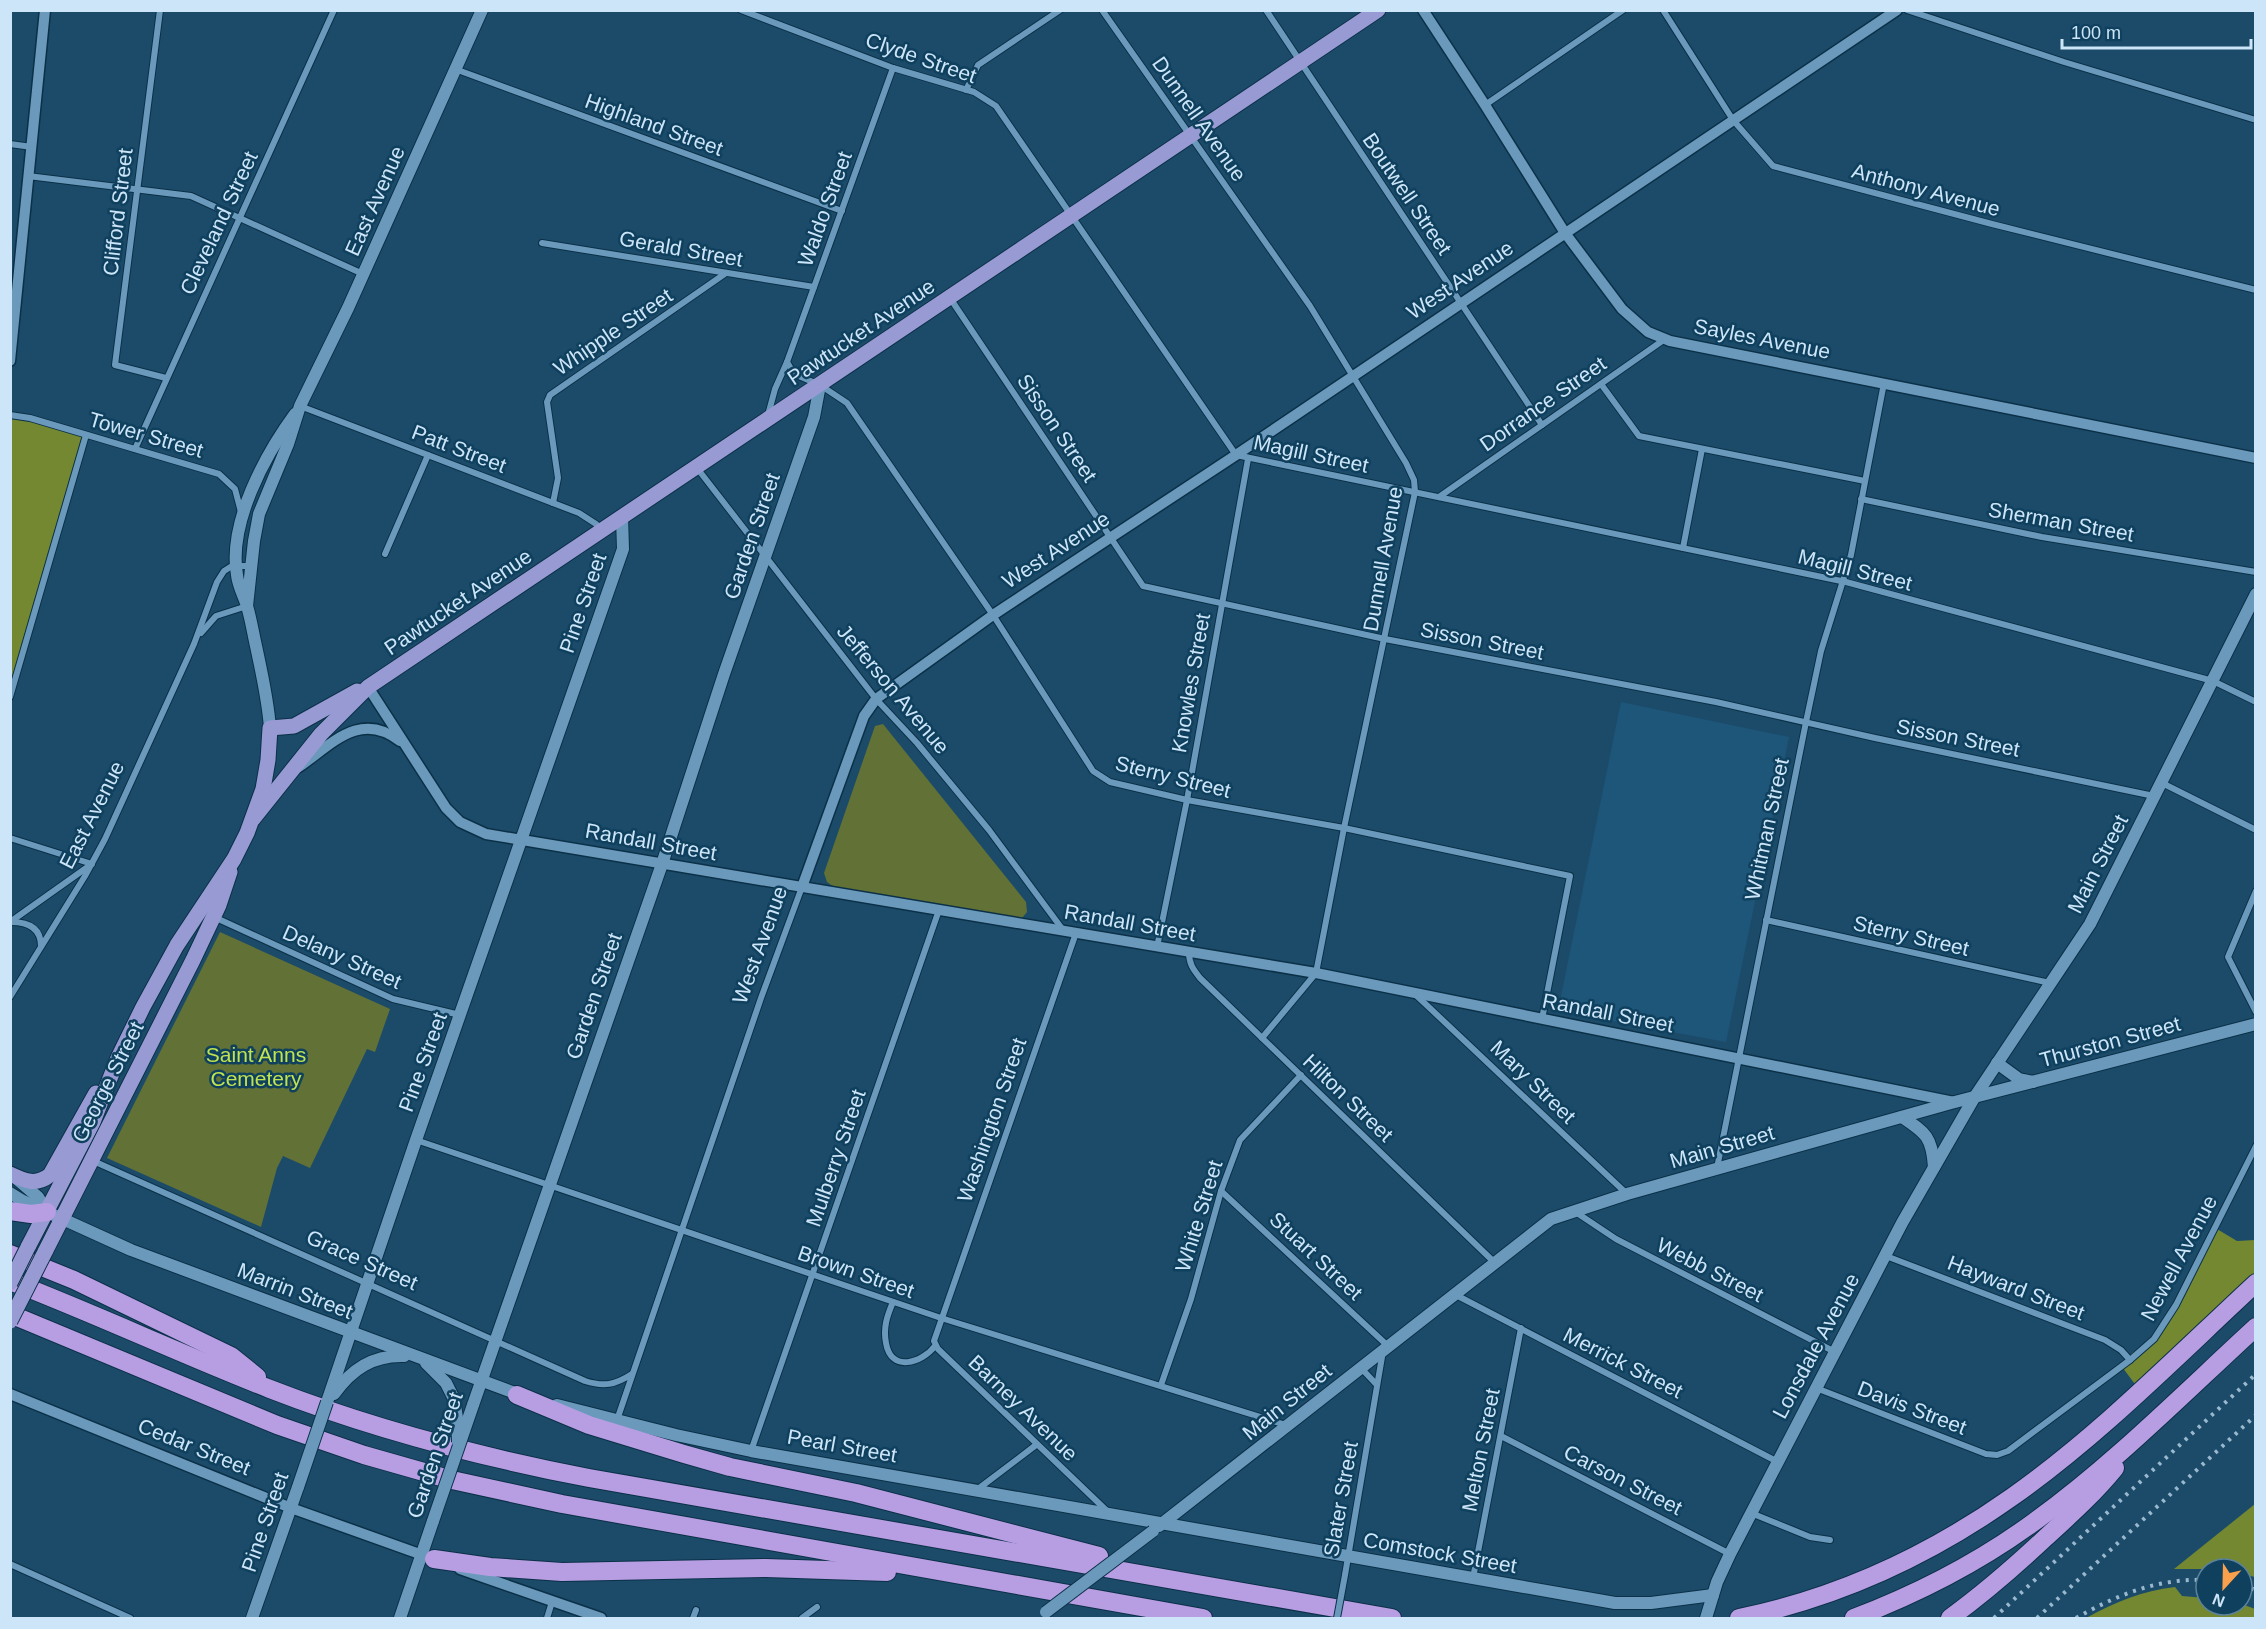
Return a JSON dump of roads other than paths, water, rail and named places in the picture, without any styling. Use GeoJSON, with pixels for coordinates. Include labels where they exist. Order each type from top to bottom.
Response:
{"type":"FeatureCollection","features":[{"type":"Feature","properties":{"kind":"highway"},"geometry":{"type":"LineString","coordinates":[[10,1211],[31,1215],[54,1215]]}},
{"type":"Feature","properties":{"kind":"highway"},"geometry":{"type":"LineString","coordinates":[[10,1254],[74,1280],[231,1356],[272,1390]]}},
{"type":"Feature","properties":{"kind":"highway"},"geometry":{"type":"LineString","coordinates":[[10,1282],[272,1390],[409,1436],[537,1468],[1392,1618]]}},
{"type":"Feature","properties":{"kind":"highway"},"geometry":{"type":"LineString","coordinates":[[1739,1618],[1812,1599],[1866,1579],[1916,1556],[1975,1522],[2040,1476],[2085,1440],[2256,1283]]}},
{"type":"Feature","properties":{"kind":"highway"},"geometry":{"type":"LineString","coordinates":[[10,1314],[257,1418],[343,1448],[430,1474],[562,1504],[1203,1618]]}},
{"type":"Feature","properties":{"kind":"highway"},"geometry":{"type":"LineString","coordinates":[[1854,1618],[1934,1583],[2013,1537],[2069,1496],[2256,1327]]}},
{"type":"Feature","properties":{"kind":"highway"},"geometry":{"type":"LineString","coordinates":[[517,1395],[589,1425],[730,1467],[856,1493],[1228,1590]]}},
{"type":"Feature","properties":{"kind":"highway"},"geometry":{"type":"LineString","coordinates":[[1950,1618],[2002,1576],[2097,1491],[2154,1421]]}},
{"type":"Feature","properties":{"kind":"highway"},"geometry":{"type":"LineString","coordinates":[[428,1557],[562,1572],[786,1568],[957,1575]]}},
{"type":"Feature","properties":{"kind":"main road","name":"East Avenue"},"geometry":{"type":"LineString","coordinates":[[236,565],[241,520],[270,453],[300,406],[363,274],[482,10]]}},
{"type":"Feature","properties":{"kind":"main road","name":"Pawtucket Avenue"},"geometry":{"type":"LineString","coordinates":[[253,819],[326,728],[368,687],[1378,10]]}},
{"type":"Feature","properties":{"kind":"main road","name":"Garden Street"},"geometry":{"type":"LineString","coordinates":[[400,1618],[428,1557],[433,1521],[662,864],[724,674],[814,417],[820,385]]}},
{"type":"Feature","properties":{"kind":"main road","name":"East Avenue"},"geometry":{"type":"LineString","coordinates":[[247,606],[257,525],[263,503],[288,444],[300,406]]}},
{"type":"Feature","properties":{"kind":"main road","name":"Pine Street"},"geometry":{"type":"LineString","coordinates":[[252,1618],[622,549],[622,518]]}},
{"type":"Feature","properties":{"kind":"main road","name":"George Street"},"geometry":{"type":"LineString","coordinates":[[10,1282],[28,1247],[92,1161],[213,917],[234,859],[253,819],[266,776],[270,728],[268,702],[247,606],[239,586],[236,565]]}},
{"type":"Feature","properties":{"kind":"main road","name":"Main Street"},"geometry":{"type":"LineString","coordinates":[[1042,1616],[1290,1426],[1453,1294],[1551,1219],[1627,1194],[1974,1098],[2090,924],[2256,594]]}},
{"type":"Feature","properties":{"kind":"main road","name":"Pawtucket Avenue"},"geometry":{"type":"LineString","coordinates":[[270,728],[294,726],[343,697],[368,687]]}},
{"type":"Feature","properties":{"kind":"main road","name":"George Street"},"geometry":{"type":"LineString","coordinates":[[10,1321],[45,1252],[54,1215],[77,1154],[102,1101],[128,1036],[177,945],[234,859]]}},
{"type":"Feature","properties":{"kind":"main road","name":"Thurston Street"},"geometry":{"type":"LineString","coordinates":[[1974,1098],[2256,1024]]}},
{"type":"Feature","properties":{"kind":"main road"},"geometry":{"type":"LineString","coordinates":[[10,1174],[32,1182],[50,1175],[128,1036]]}},
{"type":"Feature","properties":{"kind":"main road"},"geometry":{"type":"LineString","coordinates":[[1997,1064],[2019,1079],[2034,1082]]}},
{"type":"Feature","properties":{"kind":"main road","name":"Lonsdale Avenue"},"geometry":{"type":"LineString","coordinates":[[1706,1618],[1730,1554],[1751,1513],[1886,1256],[1974,1098]]}},
{"type":"Feature","properties":{"kind":"main road"},"geometry":{"type":"LineString","coordinates":[[1902,1117],[1923,1131],[1931,1144],[1934,1167]]}},
{"type":"Feature","properties":{"kind":"main road"},"geometry":{"type":"LineString","coordinates":[[10,1174],[31,1190],[54,1215]]}},
{"type":"Feature","properties":{"kind":"main road"},"geometry":{"type":"LineString","coordinates":[[10,1193],[54,1215]]}},
{"type":"Feature","properties":{"kind":"main road","name":"Marrin Street"},"geometry":{"type":"LineString","coordinates":[[54,1215],[130,1250],[517,1395]]}},
{"type":"Feature","properties":{"kind":"main road"},"geometry":{"type":"LineString","coordinates":[[327,1402],[358,1368],[385,1356],[417,1357],[439,1376],[454,1399],[458,1429],[456,1455]]}},
{"type":"Feature","properties":{"kind":"main road","name":"Pearl Street"},"geometry":{"type":"LineString","coordinates":[[517,1395],[676,1435],[751,1451],[978,1489],[1110,1514],[1157,1528]]}},
{"type":"Feature","properties":{"kind":"main road","name":"Comstock Street"},"geometry":{"type":"LineString","coordinates":[[1157,1528],[1348,1557],[1616,1603],[1651,1603],[1712,1598]]}},
{"type":"Feature","properties":{"kind":"street"},"geometry":{"type":"LineString","coordinates":[[10,361],[14,286],[32,147],[45,10]]}},
{"type":"Feature","properties":{"kind":"street","name":"Clifford Street"},"geometry":{"type":"LineString","coordinates":[[160,10],[115,365],[166,378]]}},
{"type":"Feature","properties":{"kind":"street","name":"Cleveland Street"},"geometry":{"type":"LineString","coordinates":[[135,449],[334,10]]}},
{"type":"Feature","properties":{"kind":"street","name":"Clyde Street"},"geometry":{"type":"LineString","coordinates":[[741,10],[893,68],[974,92],[996,106],[1072,216]]}},
{"type":"Feature","properties":{"kind":"street"},"geometry":{"type":"LineString","coordinates":[[966,90],[978,65],[1060,10]]}},
{"type":"Feature","properties":{"kind":"street","name":"Dunnell Avenue"},"geometry":{"type":"LineString","coordinates":[[1102,10],[1310,306],[1406,463],[1414,480],[1415,492],[1344,828],[1316,974],[1262,1038]]}},
{"type":"Feature","properties":{"kind":"street","name":"Boutwell Street"},"geometry":{"type":"LineString","coordinates":[[1266,10],[1299,63],[1542,425]]}},
{"type":"Feature","properties":{"kind":"street","name":"Sayles Avenue"},"geometry":{"type":"LineString","coordinates":[[1423,10],[1565,233],[1622,309],[1648,332],[1666,339],[2256,458]]}},
{"type":"Feature","properties":{"kind":"street"},"geometry":{"type":"LineString","coordinates":[[1485,105],[1623,10]]}},
{"type":"Feature","properties":{"kind":"street","name":"Anthony Avenue"},"geometry":{"type":"LineString","coordinates":[[1663,10],[1733,120],[1773,166],[2003,227],[2256,290]]}},
{"type":"Feature","properties":{"kind":"street","name":"West Avenue"},"geometry":{"type":"LineString","coordinates":[[617,1420],[761,998],[864,716],[876,699],[993,615],[1236,455],[1896,10]]}},
{"type":"Feature","properties":{"kind":"street"},"geometry":{"type":"LineString","coordinates":[[1907,10],[2075,65],[2256,120]]}},
{"type":"Feature","properties":{"kind":"street","name":"Waldo Street"},"geometry":{"type":"LineString","coordinates":[[767,420],[775,389],[787,362],[893,68]]}},
{"type":"Feature","properties":{"kind":"street","name":"Highland Street"},"geometry":{"type":"LineString","coordinates":[[455,69],[842,212]]}},
{"type":"Feature","properties":{"kind":"street"},"geometry":{"type":"LineString","coordinates":[[10,144],[32,147]]}},
{"type":"Feature","properties":{"kind":"street"},"geometry":{"type":"LineString","coordinates":[[28,176],[191,196],[363,274]]}},
{"type":"Feature","properties":{"kind":"street"},"geometry":{"type":"LineString","coordinates":[[1072,216],[1236,455]]}},
{"type":"Feature","properties":{"kind":"street","name":"Gerald Street"},"geometry":{"type":"LineString","coordinates":[[542,243],[814,287]]}},
{"type":"Feature","properties":{"kind":"street","name":"Whipple Street"},"geometry":{"type":"LineString","coordinates":[[553,503],[558,478],[548,402],[550,394],[726,273]]}},
{"type":"Feature","properties":{"kind":"street","name":"Sisson Street"},"geometry":{"type":"LineString","coordinates":[[950,298],[1143,586],[1385,639],[1716,702],[2155,796]]}},
{"type":"Feature","properties":{"kind":"street","name":"Dorrance Street"},"geometry":{"type":"LineString","coordinates":[[1439,497],[1666,339]]}},
{"type":"Feature","properties":{"kind":"street"},"geometry":{"type":"LineString","coordinates":[[787,362],[794,374],[820,385]]}},
{"type":"Feature","properties":{"kind":"street"},"geometry":{"type":"LineString","coordinates":[[1601,384],[1639,436],[1865,481],[1884,382]]}},
{"type":"Feature","properties":{"kind":"street","name":"Sterry Street"},"geometry":{"type":"LineString","coordinates":[[820,385],[847,403],[993,615],[1093,771],[1110,782],[1187,800],[1344,828],[1570,876],[1542,1019]]}},
{"type":"Feature","properties":{"kind":"street","name":"Patt Street"},"geometry":{"type":"LineString","coordinates":[[300,406],[579,513],[596,524],[602,531]]}},
{"type":"Feature","properties":{"kind":"street","name":"Tower Street"},"geometry":{"type":"LineString","coordinates":[[10,416],[30,418],[219,474],[235,489],[240,503],[241,520]]}},
{"type":"Feature","properties":{"kind":"street"},"geometry":{"type":"LineString","coordinates":[[10,698],[86,435]]}},
{"type":"Feature","properties":{"kind":"street"},"geometry":{"type":"LineString","coordinates":[[1683,548],[1702,449]]}},
{"type":"Feature","properties":{"kind":"street"},"geometry":{"type":"LineString","coordinates":[[385,554],[428,455]]}},
{"type":"Feature","properties":{"kind":"street","name":"Magill Street"},"geometry":{"type":"LineString","coordinates":[[1236,455],[1842,582],[2213,681],[2256,702]]}},
{"type":"Feature","properties":{"kind":"street","name":"Knowles Street"},"geometry":{"type":"LineString","coordinates":[[1157,947],[1187,800],[1248,459]]}},
{"type":"Feature","properties":{"kind":"street","name":"Jefferson Avenue"},"geometry":{"type":"LineString","coordinates":[[697,467],[876,699],[917,743],[989,830],[1064,931]]}},
{"type":"Feature","properties":{"kind":"street","name":"Whitman Street"},"geometry":{"type":"LineString","coordinates":[[1717,1169],[1737,1059],[1821,651],[1851,555],[1865,481]]}},
{"type":"Feature","properties":{"kind":"street","name":"Sherman Street"},"geometry":{"type":"LineString","coordinates":[[1861,499],[2042,537],[2256,572]]}},
{"type":"Feature","properties":{"kind":"street"},"geometry":{"type":"LineString","coordinates":[[241,520],[257,525]]}},
{"type":"Feature","properties":{"kind":"street"},"geometry":{"type":"LineString","coordinates":[[236,565],[251,566]]}},
{"type":"Feature","properties":{"kind":"street","name":"East Avenue"},"geometry":{"type":"LineString","coordinates":[[10,997],[92,864],[128,791],[194,644],[221,575],[228,567],[236,565]]}},
{"type":"Feature","properties":{"kind":"street","name":"East Avenue"},"geometry":{"type":"LineString","coordinates":[[194,644],[204,628],[216,616],[247,606]]}},
{"type":"Feature","properties":{"kind":"street","name":"Randall Street"},"geometry":{"type":"LineString","coordinates":[[368,687],[439,799],[453,816],[478,831],[520,840],[1316,974],[1954,1102]]}},
{"type":"Feature","properties":{"kind":"street"},"geometry":{"type":"LineString","coordinates":[[284,778],[342,736],[360,728],[379,729],[398,739],[407,747]]}},
{"type":"Feature","properties":{"kind":"street"},"geometry":{"type":"LineString","coordinates":[[2162,783],[2256,830]]}},
{"type":"Feature","properties":{"kind":"street"},"geometry":{"type":"LineString","coordinates":[[10,838],[92,864]]}},
{"type":"Feature","properties":{"kind":"street"},"geometry":{"type":"LineString","coordinates":[[11,922],[92,864]]}},
{"type":"Feature","properties":{"kind":"street"},"geometry":{"type":"LineString","coordinates":[[2256,891],[2228,957],[2256,1012]]}},
{"type":"Feature","properties":{"kind":"street","name":"Mulberry Street"},"geometry":{"type":"LineString","coordinates":[[751,1451],[939,910]]}},
{"type":"Feature","properties":{"kind":"street","name":"Delany Street"},"geometry":{"type":"LineString","coordinates":[[213,917],[393,999],[461,1016]]}},
{"type":"Feature","properties":{"kind":"street","name":"Sterry Street"},"geometry":{"type":"LineString","coordinates":[[1766,920],[2050,983]]}},
{"type":"Feature","properties":{"kind":"street"},"geometry":{"type":"LineString","coordinates":[[11,922],[24,923],[35,929],[41,939],[41,946]]}},
{"type":"Feature","properties":{"kind":"street","name":"Washington Street"},"geometry":{"type":"LineString","coordinates":[[941,1318],[1076,933]]}},
{"type":"Feature","properties":{"kind":"street","name":"Hilton Street"},"geometry":{"type":"LineString","coordinates":[[1189,952],[1189,961],[1200,978],[1494,1262]]}},
{"type":"Feature","properties":{"kind":"street","name":"Mary Street"},"geometry":{"type":"LineString","coordinates":[[1415,993],[1627,1194]]}},
{"type":"Feature","properties":{"kind":"street","name":"White Street"},"geometry":{"type":"LineString","coordinates":[[1161,1385],[1191,1299],[1221,1191],[1240,1140],[1301,1075]]}},
{"type":"Feature","properties":{"kind":"street","name":"Brown Street"},"geometry":{"type":"LineString","coordinates":[[416,1140],[941,1318],[1290,1426]]}},
{"type":"Feature","properties":{"kind":"street","name":"Newell Avenue"},"geometry":{"type":"LineString","coordinates":[[1997,1455],[2008,1451],[2130,1360],[2154,1339],[2169,1318],[2256,1146]]}},
{"type":"Feature","properties":{"kind":"street","name":"Grace Street"},"geometry":{"type":"LineString","coordinates":[[77,1154],[495,1342],[599,1385],[617,1382],[632,1374]]}},
{"type":"Feature","properties":{"kind":"street","name":"Stuart Street"},"geometry":{"type":"LineString","coordinates":[[1221,1191],[1386,1348]]}},
{"type":"Feature","properties":{"kind":"street","name":"Webb Street"},"geometry":{"type":"LineString","coordinates":[[1574,1210],[1616,1239],[1835,1352]]}},
{"type":"Feature","properties":{"kind":"street","name":"Hayward Street"},"geometry":{"type":"LineString","coordinates":[[1886,1256],[2105,1340],[2121,1350],[2130,1360]]}},
{"type":"Feature","properties":{"kind":"street","name":"Merrick Street"},"geometry":{"type":"LineString","coordinates":[[1453,1294],[1778,1462]]}},
{"type":"Feature","properties":{"kind":"street"},"geometry":{"type":"LineString","coordinates":[[893,1302],[885,1321],[885,1342],[889,1355],[897,1361],[906,1363],[920,1360],[928,1354],[935,1346],[934,1341],[941,1318]]}},
{"type":"Feature","properties":{"kind":"street","name":"Melton Street"},"geometry":{"type":"LineString","coordinates":[[1473,1578],[1521,1329]]}},
{"type":"Feature","properties":{"kind":"street","name":"Barney Avenue"},"geometry":{"type":"LineString","coordinates":[[935,1346],[1110,1514]]}},
{"type":"Feature","properties":{"kind":"street","name":"Slater Street"},"geometry":{"type":"LineString","coordinates":[[1337,1618],[1377,1385],[1386,1348]]}},
{"type":"Feature","properties":{"kind":"street"},"geometry":{"type":"LineString","coordinates":[[1361,1368],[1377,1385]]}},
{"type":"Feature","properties":{"kind":"street","name":"Davis Street"},"geometry":{"type":"LineString","coordinates":[[1816,1388],[1986,1454],[1997,1455]]}},
{"type":"Feature","properties":{"kind":"street","name":"Cedar Street"},"geometry":{"type":"LineString","coordinates":[[10,1394],[291,1508],[601,1618]]}},
{"type":"Feature","properties":{"kind":"street","name":"Carson Street"},"geometry":{"type":"LineString","coordinates":[[1501,1436],[1730,1554]]}},
{"type":"Feature","properties":{"kind":"street"},"geometry":{"type":"LineString","coordinates":[[978,1489],[1036,1444]]}},
{"type":"Feature","properties":{"kind":"street"},"geometry":{"type":"LineString","coordinates":[[1751,1513],[1810,1537],[1830,1540]]}},
{"type":"Feature","properties":{"kind":"street"},"geometry":{"type":"LineString","coordinates":[[10,1564],[130,1618]]}},
{"type":"Feature","properties":{"kind":"street"},"geometry":{"type":"LineString","coordinates":[[547,1618],[552,1602]]}},
{"type":"Feature","properties":{"kind":"street"},"geometry":{"type":"LineString","coordinates":[[802,1618],[817,1607]]}},
{"type":"Feature","properties":{"kind":"street"},"geometry":{"type":"LineString","coordinates":[[693,1618],[696,1610]]}},
{"type":"Feature","properties":{"kind":"railway"},"geometry":{"type":"LineString","coordinates":[[1994,1618],[2256,1374]]}},
{"type":"Feature","properties":{"kind":"railway"},"geometry":{"type":"LineString","coordinates":[[2037,1618],[2256,1415]]}},
{"type":"Feature","properties":{"kind":"railway"},"geometry":{"type":"LineString","coordinates":[[2076,1618],[2122,1595],[2155,1585],[2194,1580]]}},
{"type":"Feature","properties":{"kind":"park label","name":"Saint Anns Cemetery"},"geometry":{"type":"Point","coordinates":[256,1067]}}]}
